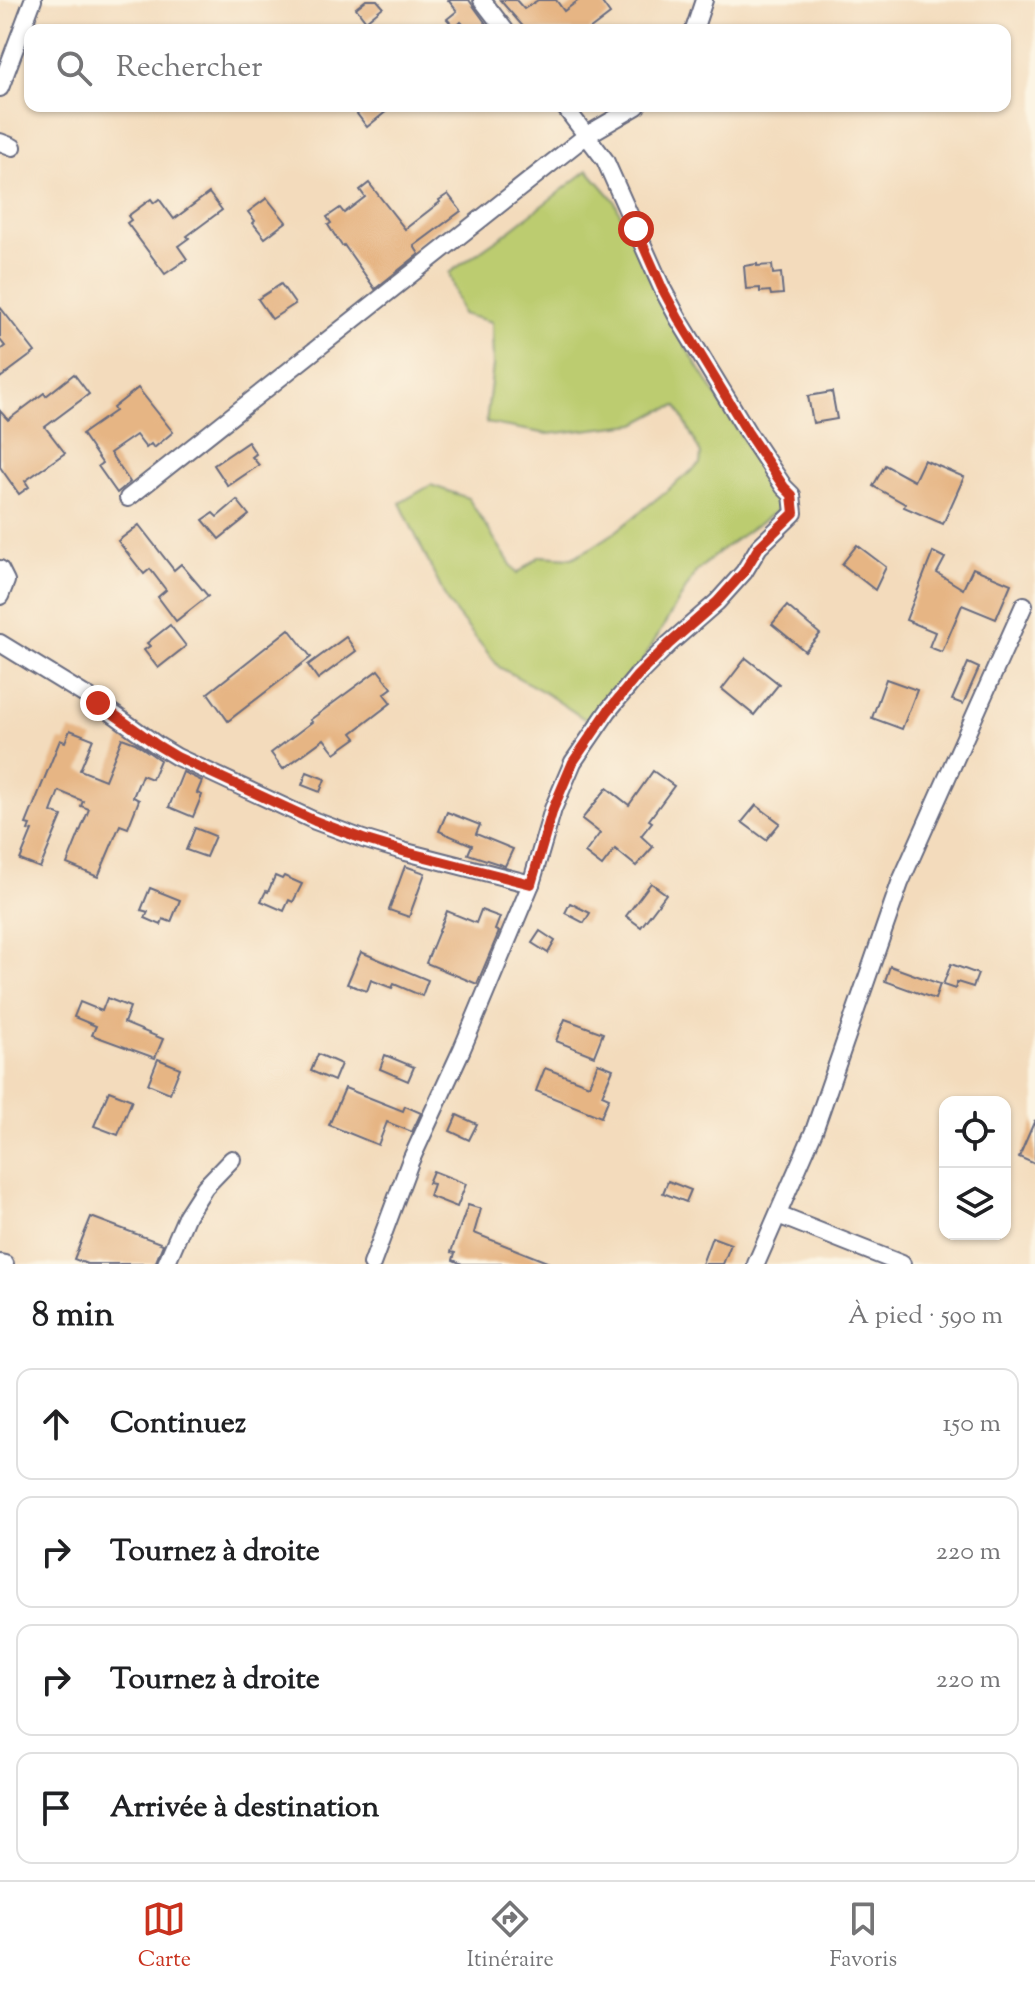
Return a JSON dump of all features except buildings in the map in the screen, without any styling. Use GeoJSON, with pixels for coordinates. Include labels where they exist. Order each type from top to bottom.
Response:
{"type":"FeatureCollection","features":[{"type":"Feature","properties":{"kind":"street"},"geometry":{"type":"LineString","coordinates":[[0,88],[33,0]]}},
{"type":"Feature","properties":{"kind":"street"},"geometry":{"type":"LineString","coordinates":[[482,0],[500,24]]}},
{"type":"Feature","properties":{"kind":"street"},"geometry":{"type":"LineString","coordinates":[[696,24],[704,0]]}},
{"type":"Feature","properties":{"kind":"street"},"geometry":{"type":"LineString","coordinates":[[372,1264],[410,1162],[462,1049],[531,884],[553,809],[573,762],[637,676],[717,602],[744,572],[759,547],[794,513],[792,495],[748,433],[678,318],[605,160],[569,112]]}},
{"type":"Feature","properties":{"kind":"street"},"geometry":{"type":"LineString","coordinates":[[128,498],[587,135],[627,112]]}},
{"type":"Feature","properties":{"kind":"street"},"geometry":{"type":"LineString","coordinates":[[0,569],[6,581],[0,596]]}},
{"type":"Feature","properties":{"kind":"street"},"geometry":{"type":"LineString","coordinates":[[756,1264],[814,1131],[900,883],[1024,605]]}},
{"type":"Feature","properties":{"kind":"street"},"geometry":{"type":"LineString","coordinates":[[0,643],[98,703],[177,757],[315,821],[406,852],[531,884]]}},
{"type":"Feature","properties":{"kind":"street"},"geometry":{"type":"LineString","coordinates":[[166,1264],[187,1215],[205,1187],[232,1159]]}},
{"type":"Feature","properties":{"kind":"street"},"geometry":{"type":"LineString","coordinates":[[778,1215],[902,1264]]}},
{"type":"Feature","properties":{"kind":"green space"},"geometry":{"type":"Polygon","coordinates":[[[588,170],[614,200],[671,323],[755,458],[781,492],[785,505],[721,550],[696,572],[634,675],[592,724],[499,667],[448,603],[400,503],[431,485],[468,498],[517,574],[540,556],[572,558],[591,548],[700,464],[701,454],[677,406],[636,424],[548,434],[486,423],[493,366],[492,322],[462,314],[449,273],[588,170]]]}},
{"type":"Feature","properties":{"kind":"route"},"geometry":{"type":"LineString","coordinates":[[98,703],[177,757],[315,821],[406,852],[531,884],[553,809],[573,762],[608,711],[669,644],[717,602],[744,572],[759,547],[794,513],[792,495],[748,433],[678,318],[636,229]]}}]}
